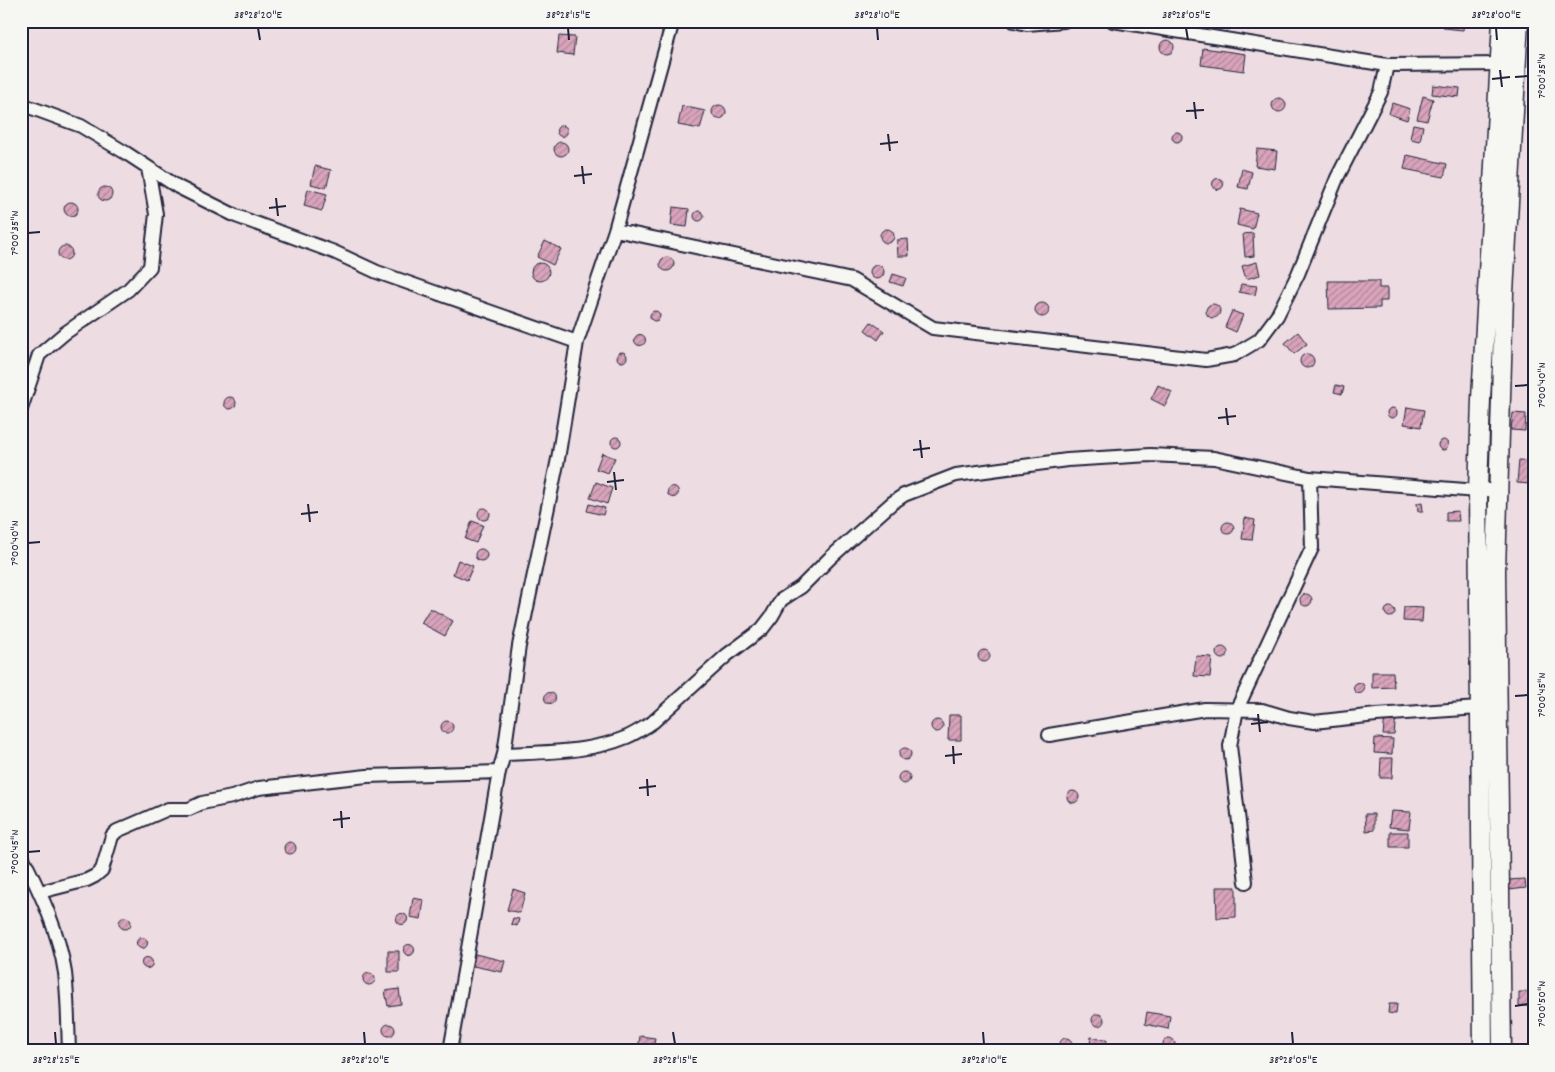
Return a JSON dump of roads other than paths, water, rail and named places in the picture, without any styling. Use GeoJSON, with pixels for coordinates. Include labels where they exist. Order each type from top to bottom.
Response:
{"type":"FeatureCollection","features":[{"type":"Feature","properties":{"kind":"main road"},"geometry":{"type":"LineString","coordinates":[[1483,1051],[1478,491],[1481,399],[1502,21]]}},
{"type":"Feature","properties":{"kind":"main road"},"geometry":{"type":"LineString","coordinates":[[1502,1051],[1496,580],[1504,293],[1520,21]]}},
{"type":"Feature","properties":{"kind":"street"},"geometry":{"type":"LineString","coordinates":[[450,1051],[499,772],[504,754],[518,646],[558,459],[577,342],[615,230],[673,21]]}},
{"type":"Feature","properties":{"kind":"street"},"geometry":{"type":"LineString","coordinates":[[1014,21],[1027,24],[1064,21]]}},
{"type":"Feature","properties":{"kind":"street"},"geometry":{"type":"LineString","coordinates":[[1113,21],[1387,65],[1517,65]]}},
{"type":"Feature","properties":{"kind":"street"},"geometry":{"type":"LineString","coordinates":[[615,230],[852,280],[933,328],[1206,360],[1234,355],[1259,340],[1277,316],[1298,274],[1337,178],[1381,92],[1387,65]]}},
{"type":"Feature","properties":{"kind":"street"},"geometry":{"type":"LineString","coordinates":[[21,104],[81,126],[178,187],[236,216],[334,252],[377,272],[577,342]]}},
{"type":"Feature","properties":{"kind":"street"},"geometry":{"type":"LineString","coordinates":[[21,409],[40,355],[65,333],[128,290],[150,267],[156,214],[148,168]]}},
{"type":"Feature","properties":{"kind":"street"},"geometry":{"type":"LineString","coordinates":[[504,754],[591,747],[620,740],[642,729],[653,722],[727,655],[762,629],[781,600],[801,587],[830,558],[892,503],[904,495],[956,475],[1067,460],[1150,455],[1214,458],[1310,478],[1478,491],[1499,489]]}},
{"type":"Feature","properties":{"kind":"street"},"geometry":{"type":"LineString","coordinates":[[1246,882],[1230,746],[1237,709],[1312,548],[1310,478]]}},
{"type":"Feature","properties":{"kind":"street"},"geometry":{"type":"LineString","coordinates":[[1049,736],[1205,709],[1262,710],[1288,718],[1314,722],[1376,715],[1479,708]]}},
{"type":"Feature","properties":{"kind":"street"},"geometry":{"type":"LineString","coordinates":[[40,892],[95,876],[102,870],[112,836],[117,830],[168,809],[189,809],[202,803],[232,797],[259,788],[312,781],[367,776],[499,772]]}},
{"type":"Feature","properties":{"kind":"street"},"geometry":{"type":"LineString","coordinates":[[21,854],[40,892],[54,928],[64,971],[67,995],[69,1051]]}}]}
